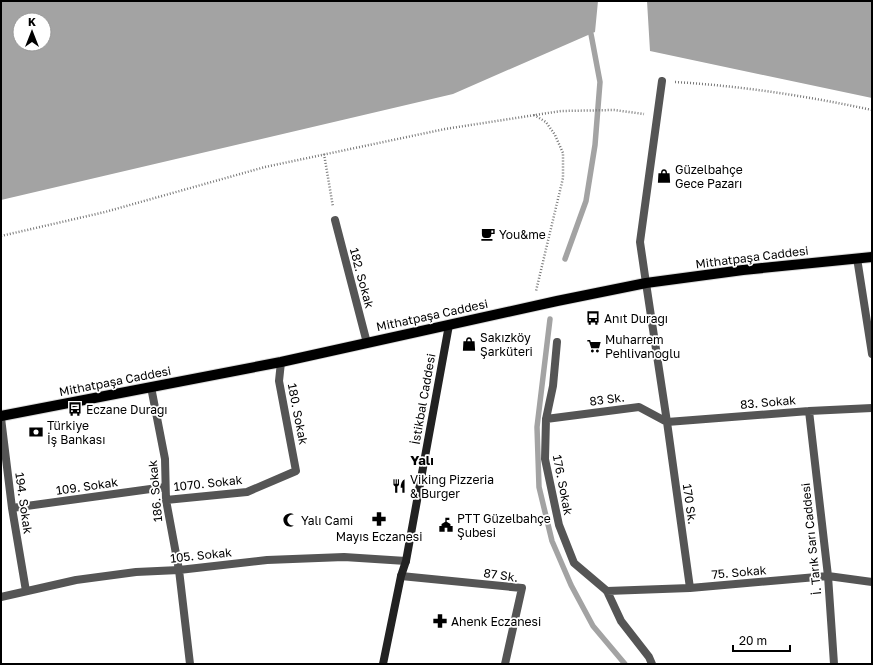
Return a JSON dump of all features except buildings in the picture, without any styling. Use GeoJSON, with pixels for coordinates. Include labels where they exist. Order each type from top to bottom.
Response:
{"type":"FeatureCollection","features":[{"type":"Feature","properties":{"kind":"main road","name":"Mithatpaşa Caddesi"},"geometry":{"type":"LineString","coordinates":[[1,417],[281,362],[646,283],[743,270],[872,257]]}},
{"type":"Feature","properties":{"kind":"main road","name":"İstikbal Caddesi"},"geometry":{"type":"LineString","coordinates":[[383,664],[401,576],[406,561],[449,326]]}},
{"type":"Feature","properties":{"kind":"street","name":"170 Sk."},"geometry":{"type":"LineString","coordinates":[[662,81],[640,242],[690,588]]}},
{"type":"Feature","properties":{"kind":"street","name":"182. Sokak"},"geometry":{"type":"LineString","coordinates":[[335,220],[367,343]]}},
{"type":"Feature","properties":{"kind":"street"},"geometry":{"type":"LineString","coordinates":[[857,258],[872,354]]}},
{"type":"Feature","properties":{"kind":"street","name":"176. Sokak"},"geometry":{"type":"LineString","coordinates":[[557,342],[553,386],[546,419],[544,459],[559,525],[574,563],[607,591]]}},
{"type":"Feature","properties":{"kind":"street","name":"180. Sokak"},"geometry":{"type":"LineString","coordinates":[[281,362],[279,381],[296,471]]}},
{"type":"Feature","properties":{"kind":"street","name":"186. Sokak"},"geometry":{"type":"LineString","coordinates":[[151,387],[165,459],[166,500],[179,570],[190,664]]}},
{"type":"Feature","properties":{"kind":"street","name":"83 Sk."},"geometry":{"type":"LineString","coordinates":[[546,419],[639,407],[667,422]]}},
{"type":"Feature","properties":{"kind":"street","name":"83. Sokak"},"geometry":{"type":"LineString","coordinates":[[667,422],[809,411],[872,408]]}},
{"type":"Feature","properties":{"kind":"street","name":"İ. Tarık Sarı Caddesi"},"geometry":{"type":"LineString","coordinates":[[809,411],[828,576],[834,664]]}},
{"type":"Feature","properties":{"kind":"street","name":"194. Sokak"},"geometry":{"type":"LineString","coordinates":[[1,417],[12,508],[26,591]]}},
{"type":"Feature","properties":{"kind":"street","name":"1070. Sokak"},"geometry":{"type":"LineString","coordinates":[[166,500],[247,492],[296,471]]}},
{"type":"Feature","properties":{"kind":"street","name":"109. Sokak"},"geometry":{"type":"LineString","coordinates":[[12,508],[165,487]]}},
{"type":"Feature","properties":{"kind":"street","name":"105. Sokak"},"geometry":{"type":"LineString","coordinates":[[1,597],[76,580],[136,572],[179,570],[282,559],[344,557],[406,561]]}},
{"type":"Feature","properties":{"kind":"street","name":"87 Sk."},"geometry":{"type":"LineString","coordinates":[[401,576],[522,588],[505,664]]}},
{"type":"Feature","properties":{"kind":"street","name":"75. Sokak"},"geometry":{"type":"LineString","coordinates":[[607,591],[690,588],[828,576],[872,582]]}},
{"type":"Feature","properties":{"kind":"street"},"geometry":{"type":"LineString","coordinates":[[607,591],[621,621],[649,657],[652,664]]}},
{"type":"Feature","properties":{"kind":"path"},"geometry":{"type":"LineString","coordinates":[[662,81],[722,84],[817,98],[872,110]]}},
{"type":"Feature","properties":{"kind":"path"},"geometry":{"type":"LineString","coordinates":[[1,236],[105,212],[265,167],[445,129],[561,110],[614,110],[658,116]]}},
{"type":"Feature","properties":{"kind":"path"},"geometry":{"type":"LineString","coordinates":[[532,307],[563,178],[563,153],[555,135],[546,122],[534,115]]}},
{"type":"Feature","properties":{"kind":"path"},"geometry":{"type":"LineString","coordinates":[[324,154],[335,220]]}},
{"type":"Feature","properties":{"kind":"shaded area"},"geometry":{"type":"Polygon","coordinates":[[[1,1],[598,1],[595,32],[453,94],[1,200],[1,1]]]}},
{"type":"Feature","properties":{"kind":"shaded area"},"geometry":{"type":"Polygon","coordinates":[[[647,1],[872,1],[872,98],[650,51],[647,1]]]}},
{"type":"Feature","properties":{"kind":"waterway"},"geometry":{"type":"LineString","coordinates":[[565,259],[586,201],[595,145],[600,82],[591,34]]}},
{"type":"Feature","properties":{"kind":"waterway"},"geometry":{"type":"LineString","coordinates":[[550,319],[537,427],[539,487],[552,541],[571,585],[593,626],[625,664]]}},
{"type":"Feature","properties":{"kind":"place","name":"Güzelbahçe Gece Pazarı"},"geometry":{"type":"Point","coordinates":[664,176]}},
{"type":"Feature","properties":{"kind":"place","name":"You&me"},"geometry":{"type":"Point","coordinates":[488,234]}},
{"type":"Feature","properties":{"kind":"place","name":"Anıt Durağı"},"geometry":{"type":"Point","coordinates":[593,318]}},
{"type":"Feature","properties":{"kind":"place","name":"Sakızköy Şarküteri"},"geometry":{"type":"Point","coordinates":[469,344]}},
{"type":"Feature","properties":{"kind":"place","name":"Muharrem Pehlivanoğlu"},"geometry":{"type":"Point","coordinates":[594,346]}},
{"type":"Feature","properties":{"kind":"place","name":"Eczane Durağı"},"geometry":{"type":"Point","coordinates":[75,409]}},
{"type":"Feature","properties":{"kind":"place","name":"Türkiye İş Bankası"},"geometry":{"type":"Point","coordinates":[36,432]}},
{"type":"Feature","properties":{"kind":"place","name":"Viking Pizzeria & Burger"},"geometry":{"type":"Point","coordinates":[399,486]}},
{"type":"Feature","properties":{"kind":"place","name":"Mayıs Eczanesi"},"geometry":{"type":"Point","coordinates":[379,519]}},
{"type":"Feature","properties":{"kind":"place","name":"Yalı Cami"},"geometry":{"type":"Point","coordinates":[290,520]}},
{"type":"Feature","properties":{"kind":"place","name":"PTT Güzelbahçe Şubesi"},"geometry":{"type":"Point","coordinates":[446,525]}},
{"type":"Feature","properties":{"kind":"place","name":"Ahenk Eczanesi"},"geometry":{"type":"Point","coordinates":[440,621]}},
{"type":"Feature","properties":{"kind":"district","name":"Yalı"},"geometry":{"type":"Point","coordinates":[422,460]}}]}
